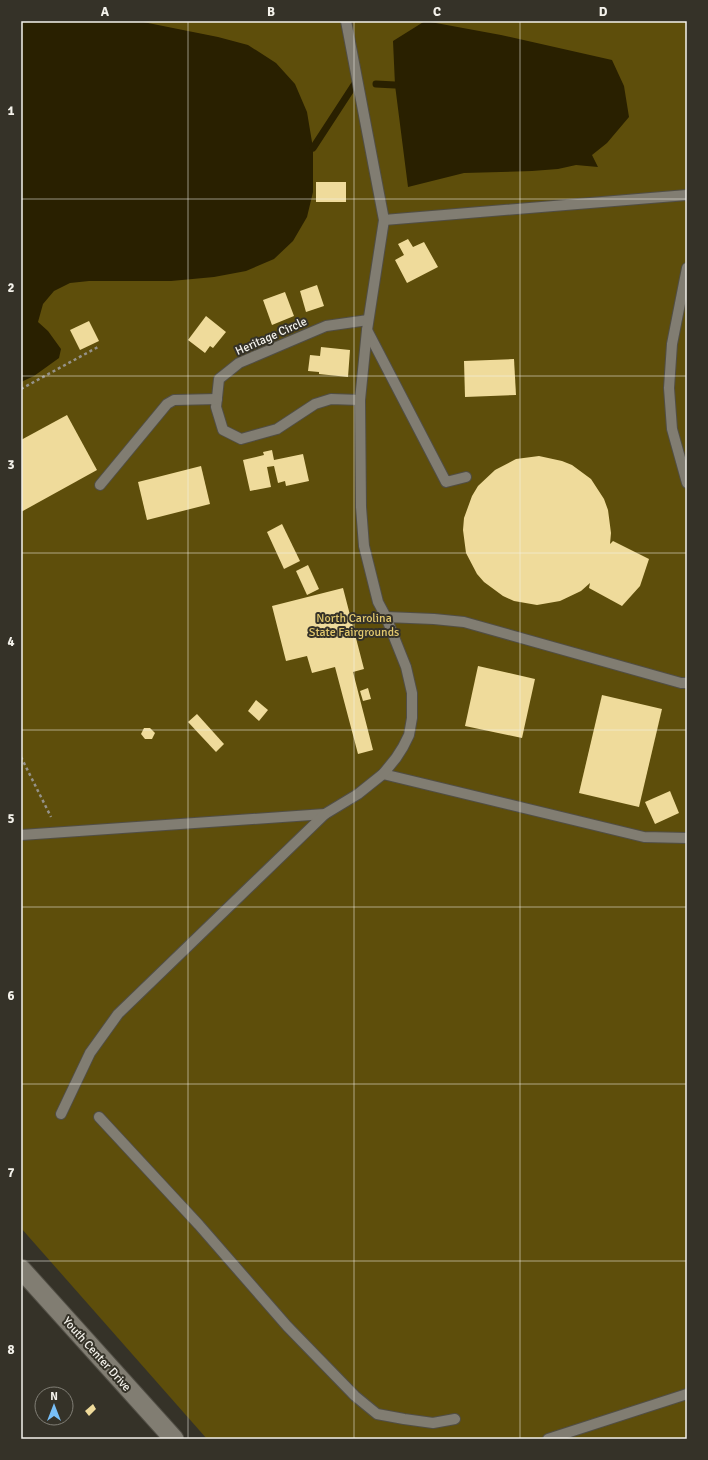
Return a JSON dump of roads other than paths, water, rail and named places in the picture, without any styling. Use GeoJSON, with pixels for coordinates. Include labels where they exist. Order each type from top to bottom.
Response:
{"type":"FeatureCollection","features":[{"type":"Feature","properties":{"kind":"street","name":"Youth Center Drive"},"geometry":{"type":"LineString","coordinates":[[21,1269],[174,1439]]}},
{"type":"Feature","properties":{"kind":"lane"},"geometry":{"type":"LineString","coordinates":[[60,1114],[90,1053],[118,1014],[324,814],[358,794],[383,774],[403,748],[409,735],[412,718],[412,693],[406,667],[386,617],[378,602],[364,546],[361,507],[360,400],[368,325],[384,220],[346,21]]}},
{"type":"Feature","properties":{"kind":"lane"},"geometry":{"type":"LineString","coordinates":[[384,220],[687,195]]}},
{"type":"Feature","properties":{"kind":"lane"},"geometry":{"type":"LineString","coordinates":[[687,268],[672,344],[669,388],[672,428],[687,483]]}},
{"type":"Feature","properties":{"kind":"lane"},"geometry":{"type":"LineString","coordinates":[[368,325],[446,482],[466,477]]}},
{"type":"Feature","properties":{"kind":"lane","name":"Heritage Circle"},"geometry":{"type":"LineString","coordinates":[[360,400],[331,399],[315,404],[277,428],[241,439],[223,430],[216,407],[219,379],[239,363],[326,326],[368,325]]}},
{"type":"Feature","properties":{"kind":"lane"},"geometry":{"type":"LineString","coordinates":[[100,486],[167,404],[174,400],[217,399]]}},
{"type":"Feature","properties":{"kind":"lane"},"geometry":{"type":"LineString","coordinates":[[386,617],[434,618],[464,622],[681,683],[687,683]]}},
{"type":"Feature","properties":{"kind":"lane"},"geometry":{"type":"LineString","coordinates":[[383,774],[644,838],[687,838]]}},
{"type":"Feature","properties":{"kind":"lane"},"geometry":{"type":"LineString","coordinates":[[21,835],[324,814]]}},
{"type":"Feature","properties":{"kind":"lane"},"geometry":{"type":"LineString","coordinates":[[99,1117],[199,1225],[287,1326],[361,1401],[377,1414],[404,1420],[433,1423],[455,1419]]}},
{"type":"Feature","properties":{"kind":"lane"},"geometry":{"type":"LineString","coordinates":[[548,1439],[687,1394]]}},
{"type":"Feature","properties":{"kind":"waterway"},"geometry":{"type":"LineString","coordinates":[[313,148],[356,82]]}},
{"type":"Feature","properties":{"kind":"waterway"},"geometry":{"type":"LineString","coordinates":[[376,84],[395,85]]}},
{"type":"Feature","properties":{"kind":"park label","name":"North Carolina State Fairgrounds"},"geometry":{"type":"Point","coordinates":[354,625]}}]}
